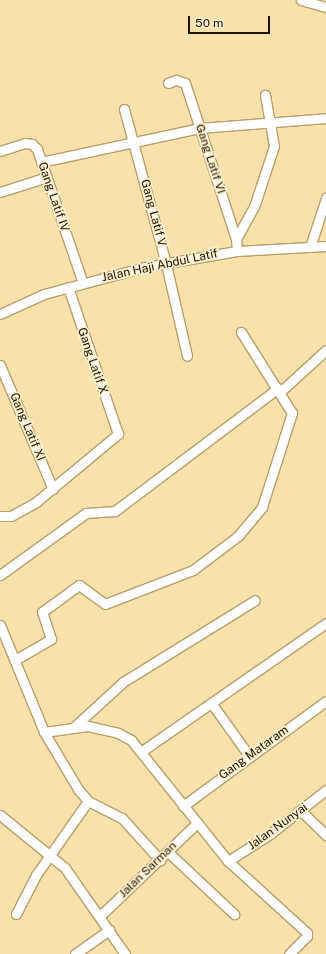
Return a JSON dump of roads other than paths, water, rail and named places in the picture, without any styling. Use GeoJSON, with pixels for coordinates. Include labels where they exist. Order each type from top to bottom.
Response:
{"type":"FeatureCollection","features":[{"type":"Feature","properties":{"kind":"street"},"geometry":{"type":"LineString","coordinates":[[301,0],[326,7]]}},
{"type":"Feature","properties":{"kind":"street","name":"Gang Latif VI"},"geometry":{"type":"LineString","coordinates":[[168,83],[176,80],[185,83],[236,239],[237,251]]}},
{"type":"Feature","properties":{"kind":"street"},"geometry":{"type":"LineString","coordinates":[[236,239],[254,207],[274,146],[267,122],[265,95]]}},
{"type":"Feature","properties":{"kind":"street","name":"Gang Latif V"},"geometry":{"type":"LineString","coordinates":[[124,109],[134,141],[166,264],[187,356]]}},
{"type":"Feature","properties":{"kind":"street"},"geometry":{"type":"LineString","coordinates":[[42,162],[200,128],[326,118]]}},
{"type":"Feature","properties":{"kind":"street","name":"Gang Latif IV"},"geometry":{"type":"LineString","coordinates":[[0,151],[32,144],[42,162],[82,283]]}},
{"type":"Feature","properties":{"kind":"street"},"geometry":{"type":"LineString","coordinates":[[0,192],[47,177]]}},
{"type":"Feature","properties":{"kind":"street"},"geometry":{"type":"LineString","coordinates":[[310,247],[326,198]]}},
{"type":"Feature","properties":{"kind":"street","name":"Jalan Haji Abdul Latif"},"geometry":{"type":"LineString","coordinates":[[0,314],[68,287],[166,264],[237,251],[326,246]]}},
{"type":"Feature","properties":{"kind":"street","name":"Gang Latif X"},"geometry":{"type":"LineString","coordinates":[[53,489],[118,434],[68,287]]}},
{"type":"Feature","properties":{"kind":"street"},"geometry":{"type":"LineString","coordinates":[[15,660],[49,641],[51,637],[42,612],[79,585],[83,586],[97,601],[104,604],[192,570],[238,536],[262,507],[292,422],[291,410],[241,332]]}},
{"type":"Feature","properties":{"kind":"street"},"geometry":{"type":"LineString","coordinates":[[0,575],[84,515],[115,511],[279,390],[326,350]]}},
{"type":"Feature","properties":{"kind":"street","name":"Gang Latif XI"},"geometry":{"type":"LineString","coordinates":[[0,365],[53,489]]}},
{"type":"Feature","properties":{"kind":"street"},"geometry":{"type":"LineString","coordinates":[[0,516],[11,516],[36,502],[53,489]]}},
{"type":"Feature","properties":{"kind":"street"},"geometry":{"type":"LineString","coordinates":[[75,726],[123,682],[255,600]]}},
{"type":"Feature","properties":{"kind":"street"},"geometry":{"type":"LineString","coordinates":[[142,751],[212,704],[326,623]]}},
{"type":"Feature","properties":{"kind":"street"},"geometry":{"type":"LineString","coordinates":[[0,625],[44,732],[88,801],[122,818],[160,860]]}},
{"type":"Feature","properties":{"kind":"street","name":"Gang Mataram"},"geometry":{"type":"LineString","coordinates":[[183,806],[326,701]]}},
{"type":"Feature","properties":{"kind":"street"},"geometry":{"type":"LineString","coordinates":[[212,704],[250,757]]}},
{"type":"Feature","properties":{"kind":"street"},"geometry":{"type":"LineString","coordinates":[[44,732],[75,726],[118,733],[142,751],[196,824],[228,861],[307,933],[307,936],[289,954]]}},
{"type":"Feature","properties":{"kind":"street","name":"Jalan Nunyai"},"geometry":{"type":"LineString","coordinates":[[228,861],[301,810],[326,790]]}},
{"type":"Feature","properties":{"kind":"street"},"geometry":{"type":"LineString","coordinates":[[16,914],[49,856],[88,801]]}},
{"type":"Feature","properties":{"kind":"street"},"geometry":{"type":"LineString","coordinates":[[301,810],[326,835]]}},
{"type":"Feature","properties":{"kind":"street"},"geometry":{"type":"LineString","coordinates":[[0,816],[65,868],[100,916],[125,954]]}},
{"type":"Feature","properties":{"kind":"street","name":"Jalan Sarman"},"geometry":{"type":"LineString","coordinates":[[100,916],[196,824]]}},
{"type":"Feature","properties":{"kind":"street"},"geometry":{"type":"LineString","coordinates":[[168,852],[234,914]]}},
{"type":"Feature","properties":{"kind":"street"},"geometry":{"type":"LineString","coordinates":[[75,954],[109,930]]}}]}
